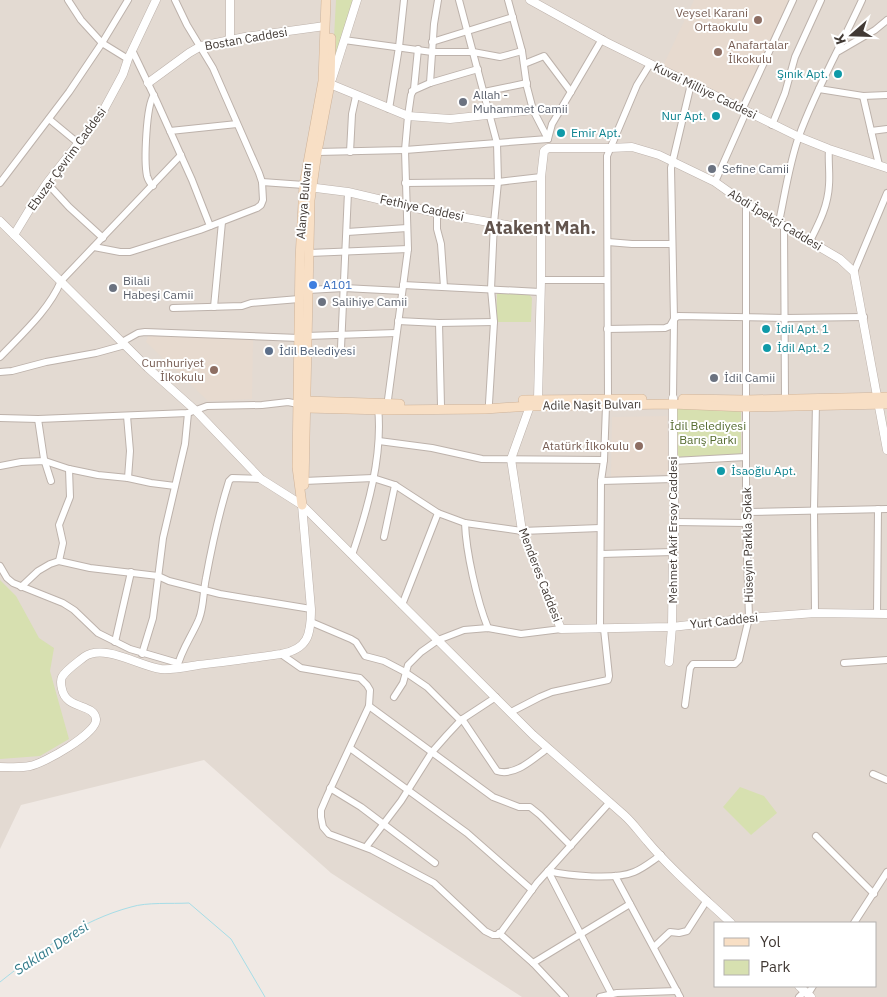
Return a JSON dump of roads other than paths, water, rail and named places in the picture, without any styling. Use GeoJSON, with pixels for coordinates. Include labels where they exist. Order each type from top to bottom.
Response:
{"type":"FeatureCollection","features":[{"type":"Feature","properties":{"kind":"main road","name":"Alanya Bulvarı"},"geometry":{"type":"LineString","coordinates":[[303,404],[303,337],[299,299],[307,186],[327,83],[326,0]]}},
{"type":"Feature","properties":{"kind":"main road","name":"Alanya Bulvarı"},"geometry":{"type":"LineString","coordinates":[[303,337],[308,290],[307,186],[317,152],[327,83],[331,0]]}},
{"type":"Feature","properties":{"kind":"main road","name":"Adile Naşit Bulvarı"},"geometry":{"type":"LineString","coordinates":[[382,407],[441,406],[538,399],[607,403]]}},
{"type":"Feature","properties":{"kind":"main road","name":"Adile Naşit Bulvarı"},"geometry":{"type":"LineString","coordinates":[[746,403],[785,399],[816,401]]}},
{"type":"Feature","properties":{"kind":"main road","name":"Adile Naşit Bulvarı"},"geometry":{"type":"LineString","coordinates":[[303,404],[485,409],[673,401],[746,403],[883,401]]}},
{"type":"Feature","properties":{"kind":"main road"},"geometry":{"type":"LineString","coordinates":[[302,506],[304,481],[303,404]]}},
{"type":"Feature","properties":{"kind":"main road"},"geometry":{"type":"LineString","coordinates":[[302,506],[297,467],[303,404]]}},
{"type":"Feature","properties":{"kind":"street"},"geometry":{"type":"LineString","coordinates":[[68,0],[80,20],[102,43],[128,59]]}},
{"type":"Feature","properties":{"kind":"street"},"geometry":{"type":"LineString","coordinates":[[0,184],[102,43],[128,0]]}},
{"type":"Feature","properties":{"kind":"street","name":"Ebuzer Çevrim Caddesi"},"geometry":{"type":"LineString","coordinates":[[14,235],[47,183],[102,113],[123,74],[132,50],[156,0]]}},
{"type":"Feature","properties":{"kind":"street"},"geometry":{"type":"LineString","coordinates":[[94,246],[120,252],[130,252],[222,222],[261,205],[262,182],[213,68],[187,25],[175,0]]}},
{"type":"Feature","properties":{"kind":"street"},"geometry":{"type":"LineString","coordinates":[[230,0],[230,40]]}},
{"type":"Feature","properties":{"kind":"street"},"geometry":{"type":"LineString","coordinates":[[357,0],[327,83],[408,116],[450,119],[533,110]]}},
{"type":"Feature","properties":{"kind":"street"},"geometry":{"type":"LineString","coordinates":[[389,109],[399,48],[404,0]]}},
{"type":"Feature","properties":{"kind":"street"},"geometry":{"type":"LineString","coordinates":[[430,83],[432,42],[438,0]]}},
{"type":"Feature","properties":{"kind":"street"},"geometry":{"type":"LineString","coordinates":[[459,0],[497,143],[498,182],[491,289],[494,322],[488,403]]}},
{"type":"Feature","properties":{"kind":"street"},"geometry":{"type":"LineString","coordinates":[[508,0],[522,51],[526,83],[533,110],[548,139]]}},
{"type":"Feature","properties":{"kind":"street","name":"Kuvai Milliye Caddesi"},"geometry":{"type":"LineString","coordinates":[[530,0],[602,40],[772,125],[829,149],[887,168]]}},
{"type":"Feature","properties":{"kind":"street"},"geometry":{"type":"LineString","coordinates":[[715,182],[793,0]]}},
{"type":"Feature","properties":{"kind":"street"},"geometry":{"type":"LineString","coordinates":[[772,125],[785,93],[795,57],[821,0]]}},
{"type":"Feature","properties":{"kind":"street"},"geometry":{"type":"LineString","coordinates":[[785,399],[782,224],[789,172],[799,137],[819,89],[862,0]]}},
{"type":"Feature","properties":{"kind":"street"},"geometry":{"type":"LineString","coordinates":[[432,42],[513,17]]}},
{"type":"Feature","properties":{"kind":"street"},"geometry":{"type":"LineString","coordinates":[[839,51],[875,30],[887,20]]}},
{"type":"Feature","properties":{"kind":"street","name":"Bostan Caddesi"},"geometry":{"type":"LineString","coordinates":[[148,83],[200,46],[245,37],[325,26]]}},
{"type":"Feature","properties":{"kind":"street"},"geometry":{"type":"LineString","coordinates":[[344,40],[432,52],[473,52],[500,57],[522,51]]}},
{"type":"Feature","properties":{"kind":"street"},"geometry":{"type":"LineString","coordinates":[[538,399],[541,165],[552,124],[602,40]]}},
{"type":"Feature","properties":{"kind":"street"},"geometry":{"type":"LineString","coordinates":[[352,555],[363,523],[373,478],[382,407],[398,321],[408,249],[405,150],[418,49]]}},
{"type":"Feature","properties":{"kind":"street"},"geometry":{"type":"LineString","coordinates":[[132,50],[192,180],[210,226]]}},
{"type":"Feature","properties":{"kind":"street"},"geometry":{"type":"LineString","coordinates":[[524,64],[544,56],[571,92]]}},
{"type":"Feature","properties":{"kind":"street"},"geometry":{"type":"LineString","coordinates":[[511,712],[552,692],[608,680],[610,676],[602,629],[600,528],[600,481],[604,460],[607,403],[608,156],[637,85],[650,64]]}},
{"type":"Feature","properties":{"kind":"street"},"geometry":{"type":"LineString","coordinates":[[412,91],[430,83],[478,69]]}},
{"type":"Feature","properties":{"kind":"street"},"geometry":{"type":"LineString","coordinates":[[484,92],[526,83]]}},
{"type":"Feature","properties":{"kind":"street"},"geometry":{"type":"LineString","coordinates":[[673,401],[674,319],[670,168],[691,84]]}},
{"type":"Feature","properties":{"kind":"street"},"geometry":{"type":"LineString","coordinates":[[819,89],[863,96],[887,95]]}},
{"type":"Feature","properties":{"kind":"street"},"geometry":{"type":"LineString","coordinates":[[153,186],[147,174],[147,139],[148,109],[150,99],[154,95]]}},
{"type":"Feature","properties":{"kind":"street"},"geometry":{"type":"LineString","coordinates":[[350,152],[352,114],[356,96]]}},
{"type":"Feature","properties":{"kind":"street"},"geometry":{"type":"LineString","coordinates":[[863,96],[878,165]]}},
{"type":"Feature","properties":{"kind":"street"},"geometry":{"type":"LineString","coordinates":[[48,119],[78,143]]}},
{"type":"Feature","properties":{"kind":"street"},"geometry":{"type":"LineString","coordinates":[[170,131],[237,124]]}},
{"type":"Feature","properties":{"kind":"street"},"geometry":{"type":"LineString","coordinates":[[871,131],[887,129]]}},
{"type":"Feature","properties":{"kind":"street"},"geometry":{"type":"LineString","coordinates":[[317,152],[405,150],[548,139]]}},
{"type":"Feature","properties":{"kind":"street","name":"Abdi İpekçi Caddesi"},"geometry":{"type":"LineString","coordinates":[[545,149],[562,147],[632,147],[672,161],[715,182],[746,204],[840,260],[854,272]]}},
{"type":"Feature","properties":{"kind":"street"},"geometry":{"type":"LineString","coordinates":[[810,241],[821,221],[827,202],[830,185],[829,149]]}},
{"type":"Feature","properties":{"kind":"street"},"geometry":{"type":"LineString","coordinates":[[0,356],[21,335],[56,293],[61,281],[181,156]]}},
{"type":"Feature","properties":{"kind":"street"},"geometry":{"type":"LineString","coordinates":[[405,183],[498,182],[541,177]]}},
{"type":"Feature","properties":{"kind":"street"},"geometry":{"type":"LineString","coordinates":[[262,182],[307,186]]}},
{"type":"Feature","properties":{"kind":"street"},"geometry":{"type":"LineString","coordinates":[[47,183],[102,238]]}},
{"type":"Feature","properties":{"kind":"street","name":"Fethiye Caddesi"},"geometry":{"type":"LineString","coordinates":[[307,186],[348,192],[437,213],[541,231]]}},
{"type":"Feature","properties":{"kind":"street"},"geometry":{"type":"LineString","coordinates":[[340,348],[348,192]]}},
{"type":"Feature","properties":{"kind":"street"},"geometry":{"type":"LineString","coordinates":[[887,193],[854,272],[883,401],[887,450]]}},
{"type":"Feature","properties":{"kind":"street","name":"Hüseyin Parkla Sokak"},"geometry":{"type":"LineString","coordinates":[[684,705],[692,664],[735,664],[739,660],[749,618],[746,523],[746,204]]}},
{"type":"Feature","properties":{"kind":"street"},"geometry":{"type":"LineString","coordinates":[[437,213],[437,229],[441,244],[444,287]]}},
{"type":"Feature","properties":{"kind":"street"},"geometry":{"type":"LineString","coordinates":[[0,221],[191,412],[261,479],[302,506],[548,748],[634,824],[647,842],[731,922]]}},
{"type":"Feature","properties":{"kind":"street"},"geometry":{"type":"LineString","coordinates":[[214,307],[222,222]]}},
{"type":"Feature","properties":{"kind":"street"},"geometry":{"type":"LineString","coordinates":[[347,232],[407,228]]}},
{"type":"Feature","properties":{"kind":"street"},"geometry":{"type":"LineString","coordinates":[[608,242],[672,244]]}},
{"type":"Feature","properties":{"kind":"street"},"geometry":{"type":"LineString","coordinates":[[309,252],[408,249]]}},
{"type":"Feature","properties":{"kind":"street"},"geometry":{"type":"LineString","coordinates":[[541,280],[607,280]]}},
{"type":"Feature","properties":{"kind":"street"},"geometry":{"type":"LineString","coordinates":[[308,290],[444,287],[540,292]]}},
{"type":"Feature","properties":{"kind":"street"},"geometry":{"type":"LineString","coordinates":[[173,308],[242,306],[250,303],[299,299]]}},
{"type":"Feature","properties":{"kind":"street"},"geometry":{"type":"LineString","coordinates":[[607,329],[665,328],[670,326],[678,316],[864,317]]}},
{"type":"Feature","properties":{"kind":"street"},"geometry":{"type":"LineString","coordinates":[[398,321],[438,323],[494,322]]}},
{"type":"Feature","properties":{"kind":"street"},"geometry":{"type":"LineString","coordinates":[[438,323],[441,406]]}},
{"type":"Feature","properties":{"kind":"street"},"geometry":{"type":"LineString","coordinates":[[0,372],[12,372],[46,362],[96,353],[124,344],[138,334],[145,332],[303,337],[396,333]]}},
{"type":"Feature","properties":{"kind":"street","name":"Mehmet Akif Ersoy Caddesi"},"geometry":{"type":"LineString","coordinates":[[669,662],[675,522],[673,401]]}},
{"type":"Feature","properties":{"kind":"street"},"geometry":{"type":"LineString","coordinates":[[815,613],[816,401]]}},
{"type":"Feature","properties":{"kind":"street"},"geometry":{"type":"LineString","coordinates":[[0,418],[38,419],[127,416],[191,412],[206,406],[262,405],[288,402],[303,404]]}},
{"type":"Feature","properties":{"kind":"street","name":"Menderes Caddesi"},"geometry":{"type":"LineString","coordinates":[[530,406],[511,458],[522,531],[561,629]]}},
{"type":"Feature","properties":{"kind":"street"},"geometry":{"type":"LineString","coordinates":[[142,654],[152,618],[163,538],[191,412]]}},
{"type":"Feature","properties":{"kind":"street"},"geometry":{"type":"LineString","coordinates":[[127,416],[130,451],[128,478]]}},
{"type":"Feature","properties":{"kind":"street"},"geometry":{"type":"LineString","coordinates":[[38,419],[44,461],[51,480]]}},
{"type":"Feature","properties":{"kind":"street"},"geometry":{"type":"LineString","coordinates":[[379,441],[432,448],[482,459],[604,460]]}},
{"type":"Feature","properties":{"kind":"street"},"geometry":{"type":"LineString","coordinates":[[673,461],[746,457]]}},
{"type":"Feature","properties":{"kind":"street"},"geometry":{"type":"LineString","coordinates":[[0,466],[21,462],[44,461],[98,475],[175,486]]}},
{"type":"Feature","properties":{"kind":"street"},"geometry":{"type":"LineString","coordinates":[[60,561],[62,543],[59,525],[70,497],[69,469]]}},
{"type":"Feature","properties":{"kind":"street"},"geometry":{"type":"LineString","coordinates":[[177,666],[199,619],[229,481],[232,478],[261,479]]}},
{"type":"Feature","properties":{"kind":"street"},"geometry":{"type":"LineString","coordinates":[[304,481],[373,478],[395,485],[438,513],[464,523],[522,531],[600,528]]}},
{"type":"Feature","properties":{"kind":"street"},"geometry":{"type":"LineString","coordinates":[[600,481],[673,479]]}},
{"type":"Feature","properties":{"kind":"street"},"geometry":{"type":"LineString","coordinates":[[384,537],[395,485]]}},
{"type":"Feature","properties":{"kind":"street"},"geometry":{"type":"LineString","coordinates":[[0,767],[31,766],[48,759],[90,732],[95,725],[96,718],[90,710],[66,699],[61,682],[62,677],[84,657],[99,652],[108,653],[163,669],[281,654],[292,652],[304,644],[308,637],[311,622],[311,609],[302,506]]}},
{"type":"Feature","properties":{"kind":"street"},"geometry":{"type":"LineString","coordinates":[[747,512],[887,508]]}},
{"type":"Feature","properties":{"kind":"street"},"geometry":{"type":"LineString","coordinates":[[877,614],[878,509]]}},
{"type":"Feature","properties":{"kind":"street"},"geometry":{"type":"LineString","coordinates":[[402,605],[438,513]]}},
{"type":"Feature","properties":{"kind":"street"},"geometry":{"type":"LineString","coordinates":[[675,522],[746,523]]}},
{"type":"Feature","properties":{"kind":"street"},"geometry":{"type":"LineString","coordinates":[[464,523],[473,575],[488,628]]}},
{"type":"Feature","properties":{"kind":"street"},"geometry":{"type":"LineString","coordinates":[[601,554],[673,552]]}},
{"type":"Feature","properties":{"kind":"street"},"geometry":{"type":"LineString","coordinates":[[21,587],[38,571],[60,561],[90,568],[158,576],[169,581],[204,590],[294,608],[311,609]]}},
{"type":"Feature","properties":{"kind":"street"},"geometry":{"type":"LineString","coordinates":[[0,566],[7,578],[21,587],[63,603],[74,610],[98,633],[142,654],[177,666]]}},
{"type":"Feature","properties":{"kind":"street"},"geometry":{"type":"LineString","coordinates":[[115,642],[131,572]]}},
{"type":"Feature","properties":{"kind":"street","name":"Yurt Caddesi"},"geometry":{"type":"LineString","coordinates":[[561,629],[672,627],[815,613],[887,614]]}},
{"type":"Feature","properties":{"kind":"street"},"geometry":{"type":"LineString","coordinates":[[311,622],[351,638],[365,656],[384,661],[427,687],[446,708],[461,720],[497,771],[510,771],[522,767],[548,748]]}},
{"type":"Feature","properties":{"kind":"street"},"geometry":{"type":"LineString","coordinates":[[394,697],[403,684],[408,665],[421,652],[438,640],[464,630],[488,628],[521,634],[561,629]]}},
{"type":"Feature","properties":{"kind":"street"},"geometry":{"type":"LineString","coordinates":[[281,654],[301,668],[360,678],[370,690],[369,706],[321,810],[323,827],[329,834],[366,847],[434,883],[485,931],[493,935],[499,934],[532,890],[610,802]]}},
{"type":"Feature","properties":{"kind":"street"},"geometry":{"type":"LineString","coordinates":[[844,663],[887,660]]}},
{"type":"Feature","properties":{"kind":"street"},"geometry":{"type":"LineString","coordinates":[[366,847],[408,790],[432,752],[461,720],[496,697]]}},
{"type":"Feature","properties":{"kind":"street"},"geometry":{"type":"LineString","coordinates":[[369,706],[493,797],[519,807],[530,807],[571,846]]}},
{"type":"Feature","properties":{"kind":"street"},"geometry":{"type":"LineString","coordinates":[[350,748],[467,833],[532,890]]}},
{"type":"Feature","properties":{"kind":"street"},"geometry":{"type":"LineString","coordinates":[[873,774],[887,780]]}},
{"type":"Feature","properties":{"kind":"street"},"geometry":{"type":"LineString","coordinates":[[330,788],[361,808],[435,863]]}},
{"type":"Feature","properties":{"kind":"street"},"geometry":{"type":"LineString","coordinates":[[816,836],[874,894]]}},
{"type":"Feature","properties":{"kind":"street"},"geometry":{"type":"LineString","coordinates":[[548,871],[563,874],[615,876],[632,873],[661,855]]}},
{"type":"Feature","properties":{"kind":"street"},"geometry":{"type":"LineString","coordinates":[[548,871],[611,993]]}},
{"type":"Feature","properties":{"kind":"street"},"geometry":{"type":"LineString","coordinates":[[855,922],[887,872]]}},
{"type":"Feature","properties":{"kind":"street"},"geometry":{"type":"LineString","coordinates":[[600,997],[611,993],[627,995],[679,994],[615,876]]}},
{"type":"Feature","properties":{"kind":"street"},"geometry":{"type":"LineString","coordinates":[[654,947],[670,932],[679,933],[687,930],[707,900]]}},
{"type":"Feature","properties":{"kind":"street"},"geometry":{"type":"LineString","coordinates":[[533,963],[630,904]]}},
{"type":"Feature","properties":{"kind":"street"},"geometry":{"type":"LineString","coordinates":[[499,934],[533,963],[565,997]]}},
{"type":"Feature","properties":{"kind":"waterway","name":"Saklan Deresi"},"geometry":{"type":"LineString","coordinates":[[0,982],[46,948],[95,920],[137,905],[189,903],[231,939],[265,997]]}},
{"type":"Feature","properties":{"kind":"place","name":"Veysel Karani Ortaokulu"},"geometry":{"type":"Point","coordinates":[758,20]}},
{"type":"Feature","properties":{"kind":"place","name":"Anafartalar İlkokulu"},"geometry":{"type":"Point","coordinates":[718,52]}},
{"type":"Feature","properties":{"kind":"place","name":"Şınık Apt."},"geometry":{"type":"Point","coordinates":[838,74]}},
{"type":"Feature","properties":{"kind":"place","name":"Allah - Muhammet Camii"},"geometry":{"type":"Point","coordinates":[463,102]}},
{"type":"Feature","properties":{"kind":"place","name":"Nur Apt."},"geometry":{"type":"Point","coordinates":[716,116]}},
{"type":"Feature","properties":{"kind":"place","name":"Emir Apt."},"geometry":{"type":"Point","coordinates":[561,133]}},
{"type":"Feature","properties":{"kind":"place","name":"Sefine Camii"},"geometry":{"type":"Point","coordinates":[712,169]}},
{"type":"Feature","properties":{"kind":"place","name":"A101"},"geometry":{"type":"Point","coordinates":[313,285]}},
{"type":"Feature","properties":{"kind":"place","name":"Bilali Habeşi Camii"},"geometry":{"type":"Point","coordinates":[113,288]}},
{"type":"Feature","properties":{"kind":"place","name":"Salihiye Camii"},"geometry":{"type":"Point","coordinates":[322,302]}},
{"type":"Feature","properties":{"kind":"place","name":"İdil Apt. 1"},"geometry":{"type":"Point","coordinates":[766,329]}},
{"type":"Feature","properties":{"kind":"place","name":"İdil Apt. 2"},"geometry":{"type":"Point","coordinates":[767,348]}},
{"type":"Feature","properties":{"kind":"place","name":"İdil Belediyesi"},"geometry":{"type":"Point","coordinates":[269,351]}},
{"type":"Feature","properties":{"kind":"place","name":"Cumhuriyet İlkokulu"},"geometry":{"type":"Point","coordinates":[214,370]}},
{"type":"Feature","properties":{"kind":"place","name":"İdil Camii"},"geometry":{"type":"Point","coordinates":[714,378]}},
{"type":"Feature","properties":{"kind":"place","name":"Atatürk İlkokulu"},"geometry":{"type":"Point","coordinates":[639,446]}},
{"type":"Feature","properties":{"kind":"place","name":"İsaoğlu Apt."},"geometry":{"type":"Point","coordinates":[721,471]}},
{"type":"Feature","properties":{"kind":"district","name":"Atakent Mah."},"geometry":{"type":"Point","coordinates":[540,228]}},
{"type":"Feature","properties":{"kind":"park label","name":"İdil Belediyesi Barış Parkı"},"geometry":{"type":"Point","coordinates":[708,433]}}]}
